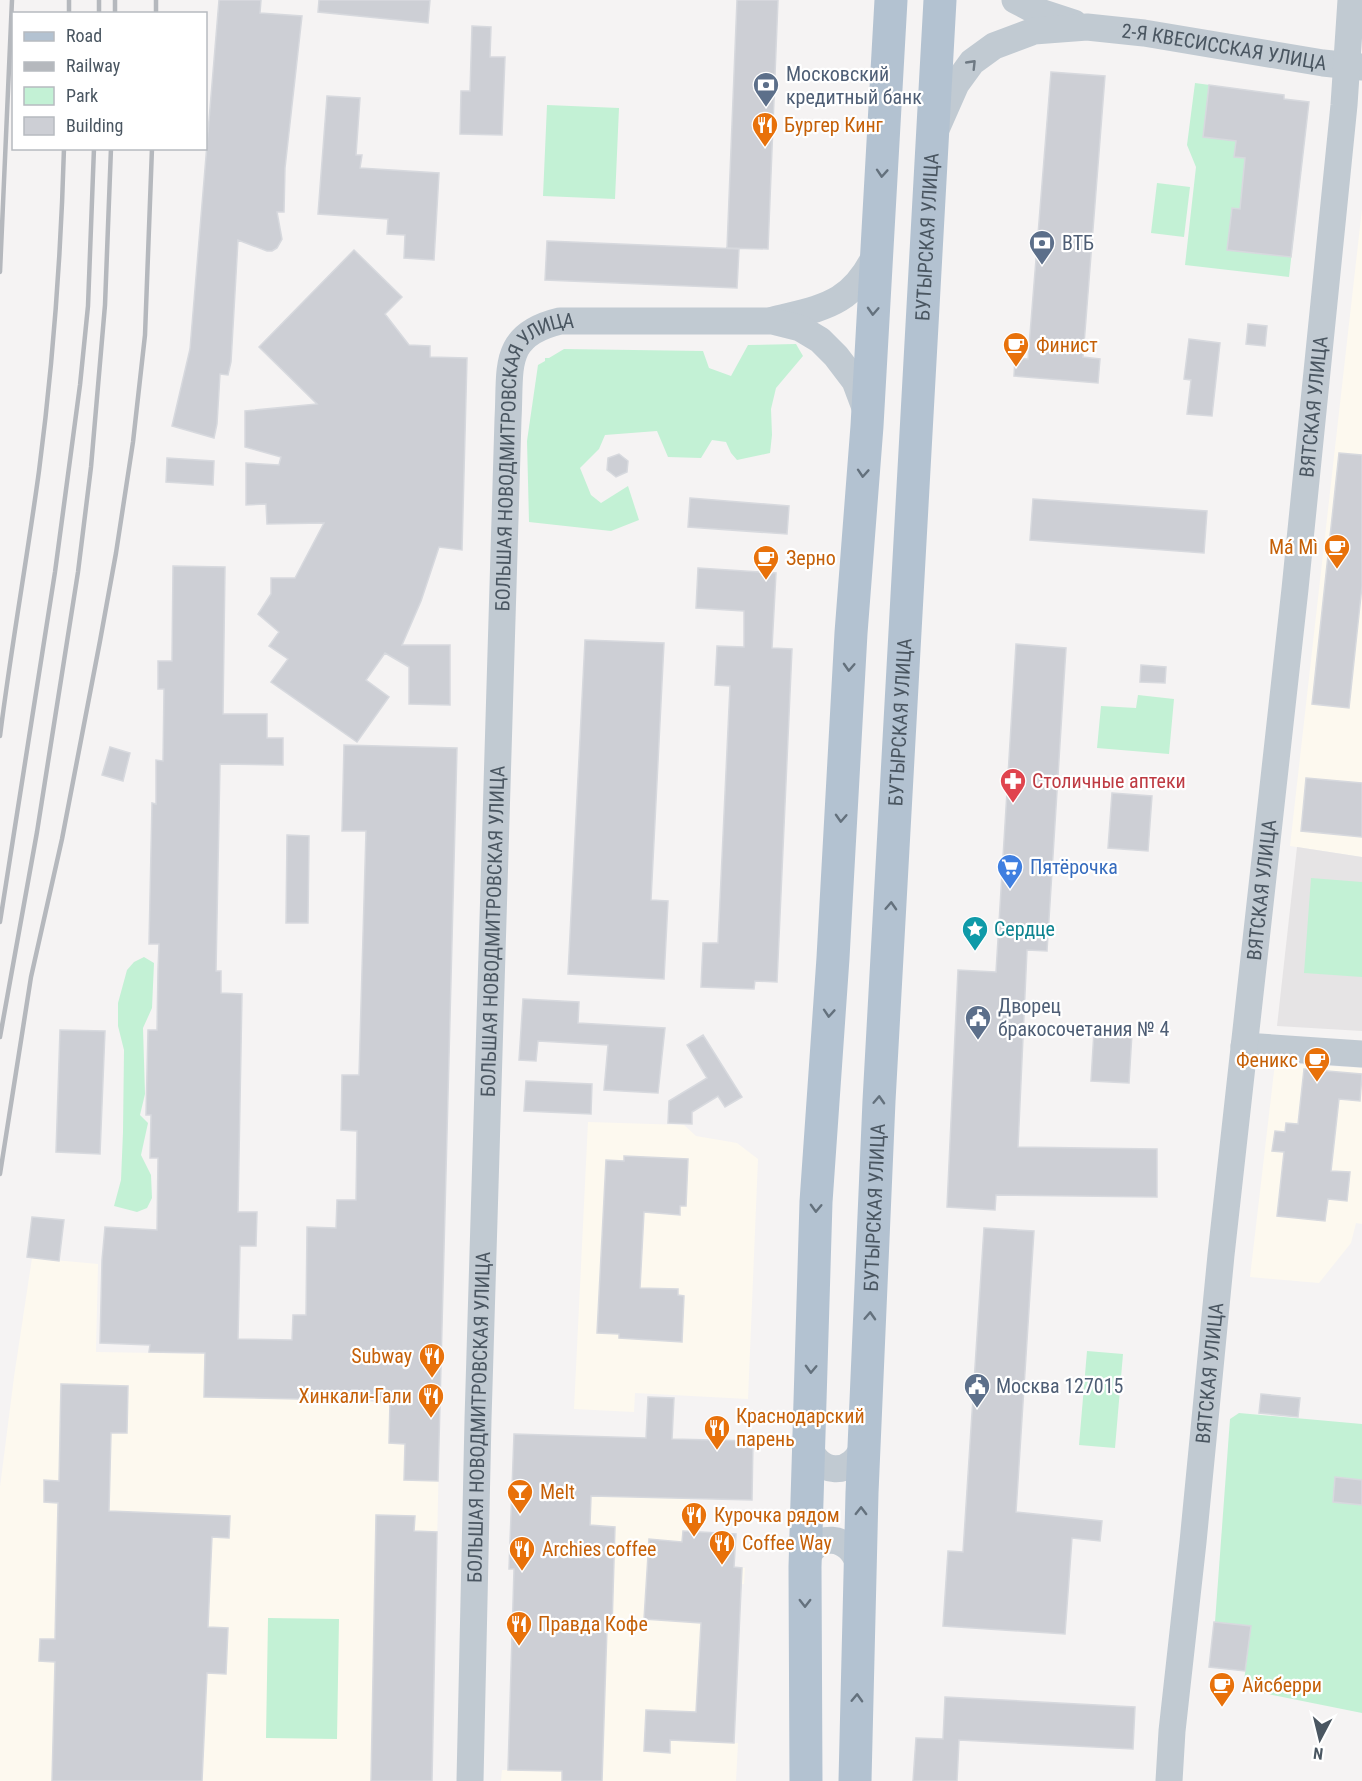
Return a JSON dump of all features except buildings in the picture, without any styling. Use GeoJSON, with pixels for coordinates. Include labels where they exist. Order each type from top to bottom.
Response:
{"type":"FeatureCollection","features":[{"type":"Feature","properties":{"kind":"main road"},"geometry":{"type":"LineString","coordinates":[[878,0],[888,57]]}},
{"type":"Feature","properties":{"kind":"main road"},"geometry":{"type":"LineString","coordinates":[[806,1781],[805,1567],[816,1202],[834,946],[851,633],[867,415],[891,0]]}},
{"type":"Feature","properties":{"kind":"main road","name":"БУТЫРСКАЯ УЛИЦА"},"geometry":{"type":"LineString","coordinates":[[855,1781],[864,1442],[880,1089],[939,52],[940,0]]}},
{"type":"Feature","properties":{"kind":"main road"},"geometry":{"type":"LineString","coordinates":[[939,52],[952,0]]}},
{"type":"Feature","properties":{"kind":"street","name":"2-Я КВЕСИССКАЯ УЛИЦА"},"geometry":{"type":"LineString","coordinates":[[1015,0],[1034,10],[1087,27]]}},
{"type":"Feature","properties":{"kind":"street","name":"ВЯТСКАЯ УЛИЦА"},"geometry":{"type":"LineString","coordinates":[[1169,1781],[1176,1687],[1244,1046],[1355,67],[1351,0]]}},
{"type":"Feature","properties":{"kind":"street","name":"2-Я КВЕСИССКАЯ УЛИЦА"},"geometry":{"type":"LineString","coordinates":[[934,134],[956,84],[972,62],[994,46],[1034,31],[1087,27],[1144,33],[1355,67]]}},
{"type":"Feature","properties":{"kind":"street","name":"БОЛЬШАЯ НОВОДМИТРОВСКАЯ УЛИЦА"},"geometry":{"type":"LineString","coordinates":[[470,1781],[478,1408],[511,365],[515,348],[524,336],[539,326],[560,321],[772,321],[825,308],[847,294],[867,273],[877,252]]}},
{"type":"Feature","properties":{"kind":"street","name":"БОЛЬШАЯ НОВОДМИТРОВСКАЯ УЛИЦА"},"geometry":{"type":"LineString","coordinates":[[772,321],[800,328],[820,340],[855,381],[867,415]]}},
{"type":"Feature","properties":{"kind":"street"},"geometry":{"type":"LineString","coordinates":[[1244,1046],[1362,1054]]}},
{"type":"Feature","properties":{"kind":"street"},"geometry":{"type":"LineString","coordinates":[[808,1440],[809,1449],[821,1465],[840,1469],[856,1460],[862,1452],[864,1442]]}},
{"type":"Feature","properties":{"kind":"street"},"geometry":{"type":"LineString","coordinates":[[805,1567],[811,1549],[819,1543],[838,1541],[854,1551],[860,1569]]}},
{"type":"Feature","properties":{"kind":"shaded area"},"geometry":{"type":"Polygon","coordinates":[[[1362,209],[1362,857],[1290,846],[1362,209]]]}},
{"type":"Feature","properties":{"kind":"shaded area"},"geometry":{"type":"Polygon","coordinates":[[[1297,847],[1362,857],[1362,1031],[1277,1026],[1297,847]]]}},
{"type":"Feature","properties":{"kind":"shaded area"},"geometry":{"type":"Polygon","coordinates":[[[1275,1063],[1362,1068],[1362,1224],[1356,1223],[1351,1243],[1319,1283],[1250,1277],[1275,1063]]]}},
{"type":"Feature","properties":{"kind":"shaded area"},"geometry":{"type":"Polygon","coordinates":[[[588,1122],[684,1125],[696,1136],[737,1143],[758,1159],[748,1399],[635,1393],[634,1412],[574,1409],[588,1122]]]}},
{"type":"Feature","properties":{"kind":"shaded area"},"geometry":{"type":"Polygon","coordinates":[[[32,1258],[98,1264],[96,1352],[441,1358],[432,1781],[0,1781],[0,1487],[32,1258]]]}},
{"type":"Feature","properties":{"kind":"shaded area"},"geometry":{"type":"Polygon","coordinates":[[[514,1434],[753,1441],[752,1500],[690,1499],[689,1531],[736,1534],[734,1567],[745,1568],[744,1584],[738,1584],[734,1743],[738,1743],[736,1781],[501,1781],[502,1770],[508,1770],[514,1570],[509,1569],[514,1434]]]}},
{"type":"Feature","properties":{"kind":"green space"},"geometry":{"type":"Polygon","coordinates":[[[1195,83],[1284,95],[1284,99],[1309,102],[1289,277],[1185,265],[1196,167],[1187,145],[1195,83]]]}},
{"type":"Feature","properties":{"kind":"green space"},"geometry":{"type":"Polygon","coordinates":[[[547,105],[619,108],[615,199],[543,196],[547,105]]]}},
{"type":"Feature","properties":{"kind":"green space"},"geometry":{"type":"Polygon","coordinates":[[[1157,183],[1190,187],[1184,237],[1151,233],[1157,183]]]}},
{"type":"Feature","properties":{"kind":"green space"},"geometry":{"type":"Polygon","coordinates":[[[796,344],[803,356],[776,388],[771,409],[770,453],[737,460],[726,442],[712,440],[701,458],[668,457],[657,431],[605,435],[599,449],[580,468],[591,495],[601,503],[628,486],[639,520],[611,531],[529,522],[527,441],[538,365],[545,361],[545,358],[564,349],[703,351],[709,368],[731,376],[748,345],[796,344]]]}},
{"type":"Feature","properties":{"kind":"green space"},"geometry":{"type":"Polygon","coordinates":[[[1138,695],[1174,699],[1169,754],[1097,748],[1101,706],[1136,708],[1138,695]]]}},
{"type":"Feature","properties":{"kind":"green space"},"geometry":{"type":"Polygon","coordinates":[[[1311,878],[1362,882],[1362,977],[1304,973],[1311,878]]]}},
{"type":"Feature","properties":{"kind":"green space"},"geometry":{"type":"Polygon","coordinates":[[[144,957],[154,963],[152,1008],[143,1028],[145,1094],[140,1115],[148,1123],[141,1155],[151,1175],[152,1198],[147,1208],[137,1212],[114,1206],[121,1180],[123,1132],[124,1050],[118,1026],[118,1003],[127,970],[134,962],[144,957]]]}},
{"type":"Feature","properties":{"kind":"green space"},"geometry":{"type":"Polygon","coordinates":[[[1087,1351],[1123,1354],[1115,1448],[1079,1445],[1087,1351]]]}},
{"type":"Feature","properties":{"kind":"green space"},"geometry":{"type":"Polygon","coordinates":[[[1239,1413],[1362,1424],[1362,1713],[1243,1689],[1251,1626],[1215,1622],[1230,1419],[1239,1413]]]}},
{"type":"Feature","properties":{"kind":"green space"},"geometry":{"type":"Polygon","coordinates":[[[268,1618],[339,1619],[337,1739],[266,1738],[268,1618]]]}},
{"type":"Feature","properties":{"kind":"railway"},"geometry":{"type":"LineString","coordinates":[[0,272],[12,0]]}},
{"type":"Feature","properties":{"kind":"railway"},"geometry":{"type":"LineString","coordinates":[[69,0],[69,12]]}},
{"type":"Feature","properties":{"kind":"railway"},"geometry":{"type":"LineString","coordinates":[[99,0],[99,12]]}},
{"type":"Feature","properties":{"kind":"railway"},"geometry":{"type":"LineString","coordinates":[[115,0],[115,12]]}},
{"type":"Feature","properties":{"kind":"railway"},"geometry":{"type":"LineString","coordinates":[[156,0],[156,12]]}},
{"type":"Feature","properties":{"kind":"railway"},"geometry":{"type":"LineString","coordinates":[[0,736],[39,471],[48,391],[61,229],[64,150]]}},
{"type":"Feature","properties":{"kind":"railway"},"geometry":{"type":"LineString","coordinates":[[0,922],[55,572],[80,385],[88,306],[94,150]]}},
{"type":"Feature","properties":{"kind":"railway"},"geometry":{"type":"LineString","coordinates":[[0,1037],[37,832],[78,572],[91,467],[105,305],[111,150]]}},
{"type":"Feature","properties":{"kind":"railway"},"geometry":{"type":"LineString","coordinates":[[0,1174],[31,977],[62,839],[100,641],[133,442],[145,335],[152,150]]}},
{"type":"Feature","properties":{"kind":"place","name":"Московский кредитный банк"},"geometry":{"type":"Point","coordinates":[766,108]}},
{"type":"Feature","properties":{"kind":"place","name":"Бургер Кинг"},"geometry":{"type":"Point","coordinates":[765,148]}},
{"type":"Feature","properties":{"kind":"place","name":"ВТБ"},"geometry":{"type":"Point","coordinates":[1042,266]}},
{"type":"Feature","properties":{"kind":"place","name":"Финист"},"geometry":{"type":"Point","coordinates":[1016,368]}},
{"type":"Feature","properties":{"kind":"place","name":"Má Mì"},"geometry":{"type":"Point","coordinates":[1337,570]}},
{"type":"Feature","properties":{"kind":"place","name":"Зерно"},"geometry":{"type":"Point","coordinates":[766,581]}},
{"type":"Feature","properties":{"kind":"place","name":"Столичные аптеки"},"geometry":{"type":"Point","coordinates":[1013,804]}},
{"type":"Feature","properties":{"kind":"place","name":"Пятёрочка"},"geometry":{"type":"Point","coordinates":[1010,890]}},
{"type":"Feature","properties":{"kind":"place","name":"Сердце"},"geometry":{"type":"Point","coordinates":[975,952]}},
{"type":"Feature","properties":{"kind":"place","name":"Дворец бракосочетания № 4"},"geometry":{"type":"Point","coordinates":[978,1041]}},
{"type":"Feature","properties":{"kind":"place","name":"Феникс"},"geometry":{"type":"Point","coordinates":[1317,1083]}},
{"type":"Feature","properties":{"kind":"place","name":"Subway"},"geometry":{"type":"Point","coordinates":[432,1379]}},
{"type":"Feature","properties":{"kind":"place","name":"Москва 127015"},"geometry":{"type":"Point","coordinates":[977,1409]}},
{"type":"Feature","properties":{"kind":"place","name":"Хинкали-Гали"},"geometry":{"type":"Point","coordinates":[431,1419]}},
{"type":"Feature","properties":{"kind":"place","name":"Краснодарский парень"},"geometry":{"type":"Point","coordinates":[717,1451]}},
{"type":"Feature","properties":{"kind":"place","name":"Melt"},"geometry":{"type":"Point","coordinates":[520,1515]}},
{"type":"Feature","properties":{"kind":"place","name":"Курочка рядом"},"geometry":{"type":"Point","coordinates":[694,1538]}},
{"type":"Feature","properties":{"kind":"place","name":"Coffee Way"},"geometry":{"type":"Point","coordinates":[722,1566]}},
{"type":"Feature","properties":{"kind":"place","name":"Archies coffee"},"geometry":{"type":"Point","coordinates":[522,1572]}},
{"type":"Feature","properties":{"kind":"place","name":"Правда Кофе"},"geometry":{"type":"Point","coordinates":[519,1647]}},
{"type":"Feature","properties":{"kind":"place","name":"Айсберри"},"geometry":{"type":"Point","coordinates":[1222,1708]}}]}
